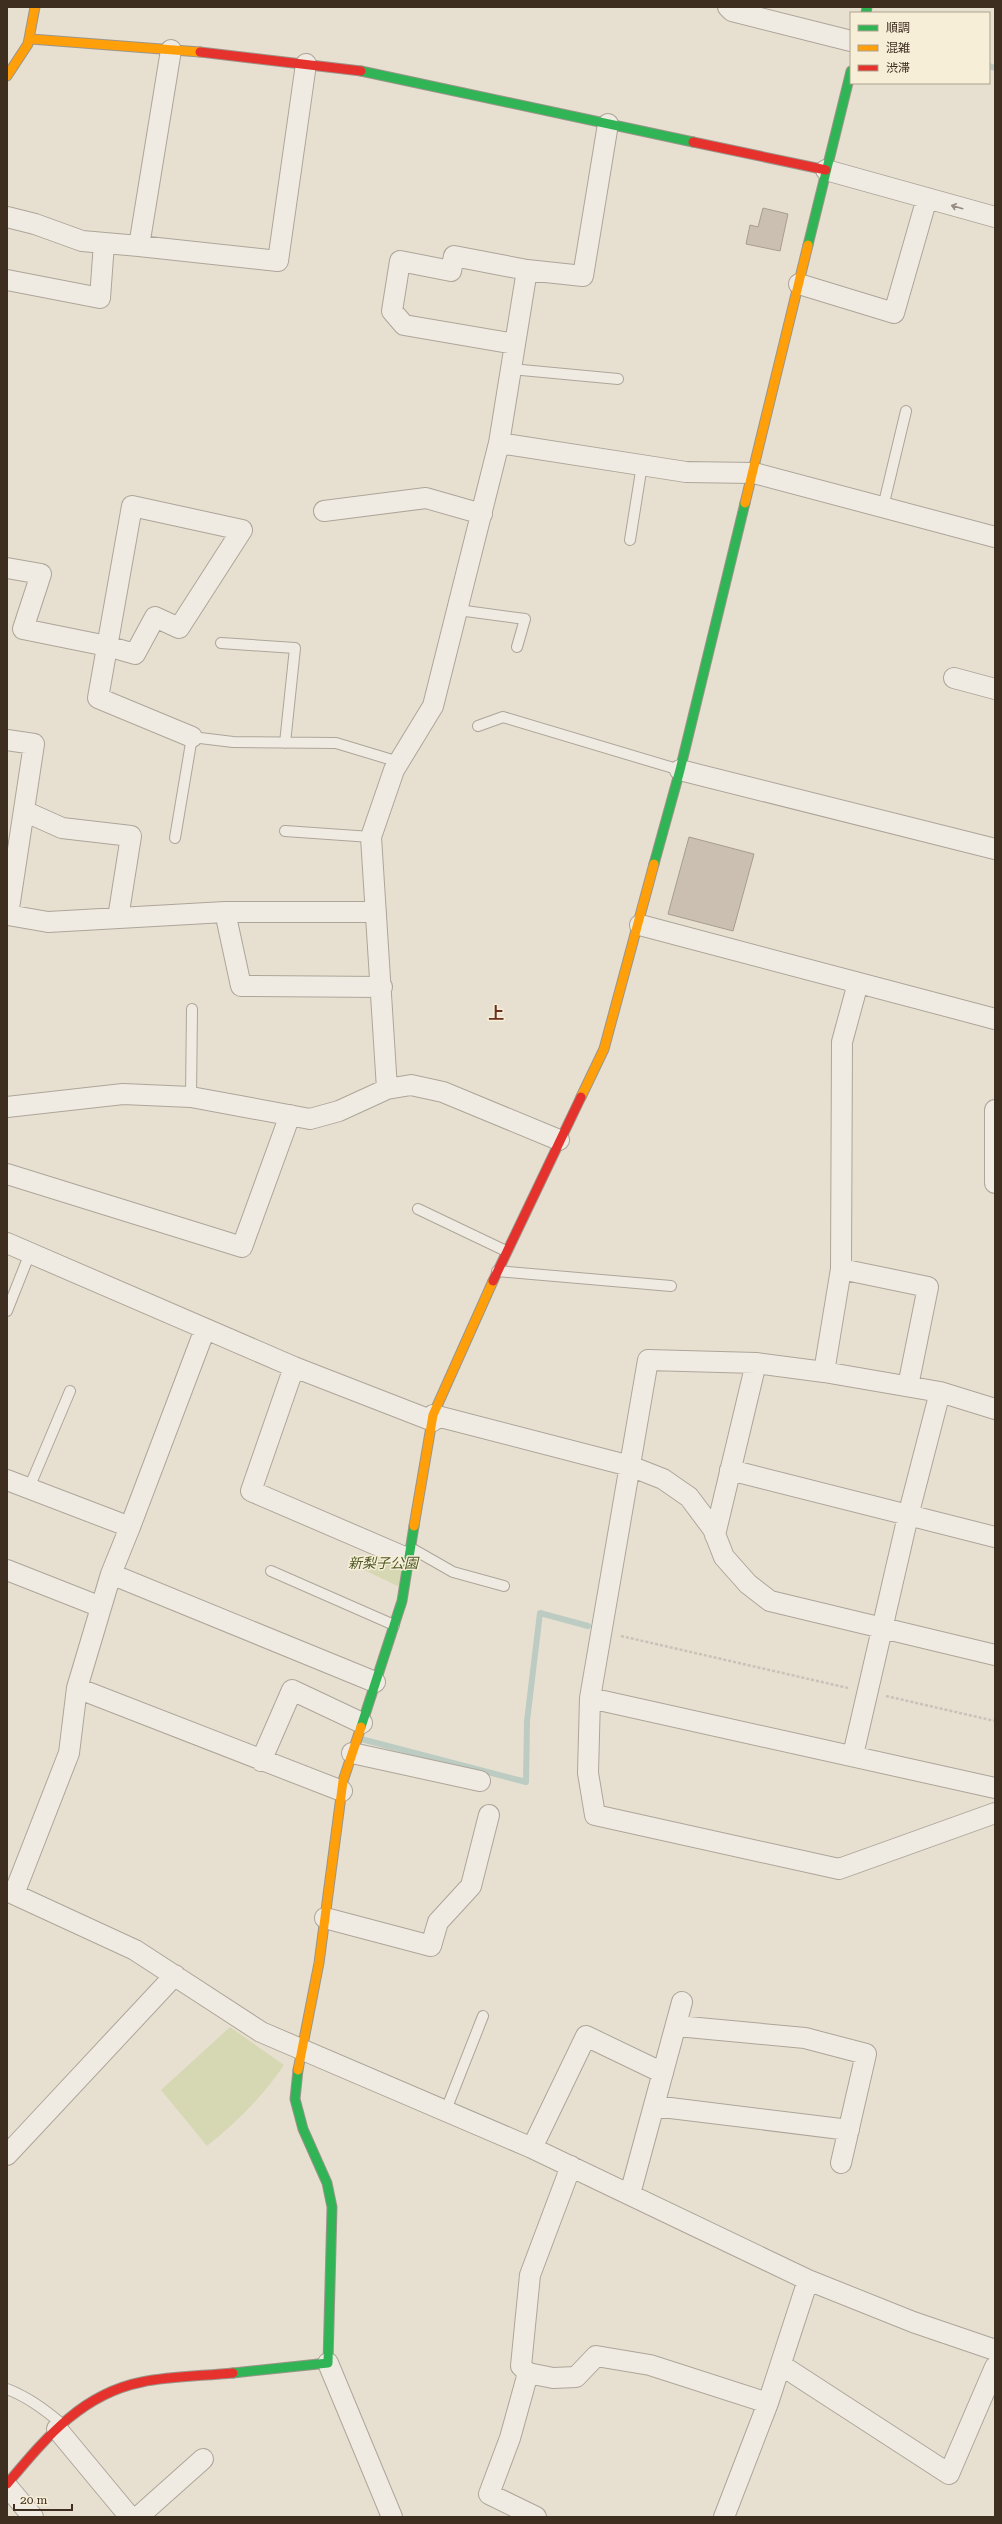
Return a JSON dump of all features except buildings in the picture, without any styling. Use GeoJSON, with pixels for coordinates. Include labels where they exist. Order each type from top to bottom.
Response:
{"type":"FeatureCollection","features":[{"type":"Feature","properties":{"kind":"street"},"geometry":{"type":"LineString","coordinates":[[7,76],[22,59],[31,39],[35,7]]}},
{"type":"Feature","properties":{"kind":"street"},"geometry":{"type":"LineString","coordinates":[[728,7],[732,11],[850,41]]}},
{"type":"Feature","properties":{"kind":"street"},"geometry":{"type":"LineString","coordinates":[[31,39],[171,50],[368,72],[826,170],[995,217]]}},
{"type":"Feature","properties":{"kind":"street"},"geometry":{"type":"LineString","coordinates":[[139,246],[171,50]]}},
{"type":"Feature","properties":{"kind":"street"},"geometry":{"type":"LineString","coordinates":[[7,217],[35,224],[82,241],[278,261],[306,64]]}},
{"type":"Feature","properties":{"kind":"street"},"geometry":{"type":"LineString","coordinates":[[392,2517],[328,2363],[332,2207],[327,2182],[303,2129],[295,2099],[301,2048],[319,1963],[342,1791],[352,1753],[402,1601],[433,1418],[506,1251],[604,1049],[640,925],[680,770],[754,473],[850,75]]}},
{"type":"Feature","properties":{"kind":"street"},"geometry":{"type":"LineString","coordinates":[[515,344],[404,325],[392,310],[400,261],[451,271],[454,256],[527,270],[583,276],[608,124]]}},
{"type":"Feature","properties":{"kind":"street"},"geometry":{"type":"LineString","coordinates":[[799,284],[894,313],[927,198]]}},
{"type":"Feature","properties":{"kind":"street"},"geometry":{"type":"LineString","coordinates":[[7,280],[100,298],[104,243]]}},
{"type":"Feature","properties":{"kind":"street"},"geometry":{"type":"LineString","coordinates":[[387,1089],[382,987],[371,837],[394,770],[433,706],[499,443],[527,270]]}},
{"type":"Feature","properties":{"kind":"street"},"geometry":{"type":"LineString","coordinates":[[499,443],[686,472],[754,473],[995,537]]}},
{"type":"Feature","properties":{"kind":"street"},"geometry":{"type":"LineString","coordinates":[[324,511],[426,498],[482,514]]}},
{"type":"Feature","properties":{"kind":"street"},"geometry":{"type":"LineString","coordinates":[[7,568],[41,574],[23,629],[108,646],[135,654],[155,617],[179,628],[242,530],[132,506],[108,646],[98,698],[192,737]]}},
{"type":"Feature","properties":{"kind":"street"},"geometry":{"type":"LineString","coordinates":[[954,678],[995,689]]}},
{"type":"Feature","properties":{"kind":"street"},"geometry":{"type":"LineString","coordinates":[[7,740],[34,744],[8,915],[48,922],[225,912],[376,912]]}},
{"type":"Feature","properties":{"kind":"street"},"geometry":{"type":"LineString","coordinates":[[680,770],[995,848]]}},
{"type":"Feature","properties":{"kind":"street"},"geometry":{"type":"LineString","coordinates":[[24,811],[62,828],[132,836],[118,918]]}},
{"type":"Feature","properties":{"kind":"street"},"geometry":{"type":"LineString","coordinates":[[225,912],[241,986],[382,987]]}},
{"type":"Feature","properties":{"kind":"street"},"geometry":{"type":"LineString","coordinates":[[640,925],[995,1019]]}},
{"type":"Feature","properties":{"kind":"street"},"geometry":{"type":"LineString","coordinates":[[824,1372],[842,1269],[842,1042],[858,983]]}},
{"type":"Feature","properties":{"kind":"street"},"geometry":{"type":"LineString","coordinates":[[7,1108],[123,1094],[191,1097],[310,1119],[339,1111],[387,1089],[411,1085],[443,1092],[559,1140]]}},
{"type":"Feature","properties":{"kind":"street"},"geometry":{"type":"LineString","coordinates":[[995,1110],[995,1183]]}},
{"type":"Feature","properties":{"kind":"street"},"geometry":{"type":"LineString","coordinates":[[7,1174],[242,1247],[290,1115]]}},
{"type":"Feature","properties":{"kind":"street"},"geometry":{"type":"LineString","coordinates":[[7,1243],[294,1367],[433,1418],[630,1466],[663,1479],[689,1497],[715,1535],[724,1557],[748,1584],[770,1601],[881,1626],[995,1655]]}},
{"type":"Feature","properties":{"kind":"street"},"geometry":{"type":"LineString","coordinates":[[842,1269],[928,1287],[908,1386]]}},
{"type":"Feature","properties":{"kind":"street"},"geometry":{"type":"LineString","coordinates":[[205,1329],[111,1574],[77,1688],[69,1753],[10,1892],[135,1950],[261,2032],[532,2148],[808,2280],[913,2322],[995,2350]]}},
{"type":"Feature","properties":{"kind":"street"},"geometry":{"type":"LineString","coordinates":[[995,1409],[940,1392],[824,1372],[756,1363],[648,1360],[590,1698],[588,1773],[595,1815],[839,1869],[995,1813]]}},
{"type":"Feature","properties":{"kind":"street"},"geometry":{"type":"LineString","coordinates":[[715,1535],[756,1363]]}},
{"type":"Feature","properties":{"kind":"street"},"geometry":{"type":"LineString","coordinates":[[294,1367],[252,1491],[410,1553]]}},
{"type":"Feature","properties":{"kind":"street"},"geometry":{"type":"LineString","coordinates":[[853,1755],[881,1626],[940,1392]]}},
{"type":"Feature","properties":{"kind":"street"},"geometry":{"type":"LineString","coordinates":[[730,1470],[995,1537]]}},
{"type":"Feature","properties":{"kind":"street"},"geometry":{"type":"LineString","coordinates":[[7,1480],[130,1527]]}},
{"type":"Feature","properties":{"kind":"street"},"geometry":{"type":"LineString","coordinates":[[7,1570],[101,1607]]}},
{"type":"Feature","properties":{"kind":"street"},"geometry":{"type":"LineString","coordinates":[[111,1574],[375,1682]]}},
{"type":"Feature","properties":{"kind":"street"},"geometry":{"type":"LineString","coordinates":[[77,1688],[261,1761],[342,1791]]}},
{"type":"Feature","properties":{"kind":"street"},"geometry":{"type":"LineString","coordinates":[[261,1761],[292,1690],[362,1723]]}},
{"type":"Feature","properties":{"kind":"street"},"geometry":{"type":"LineString","coordinates":[[590,1698],[853,1755],[995,1788]]}},
{"type":"Feature","properties":{"kind":"street"},"geometry":{"type":"LineString","coordinates":[[352,1753],[480,1782]]}},
{"type":"Feature","properties":{"kind":"street"},"geometry":{"type":"LineString","coordinates":[[325,1918],[431,1946],[438,1922],[471,1886],[489,1815]]}},
{"type":"Feature","properties":{"kind":"street"},"geometry":{"type":"LineString","coordinates":[[7,2155],[175,1975]]}},
{"type":"Feature","properties":{"kind":"street"},"geometry":{"type":"LineString","coordinates":[[630,2194],[677,2026],[682,2002]]}},
{"type":"Feature","properties":{"kind":"street"},"geometry":{"type":"LineString","coordinates":[[677,2026],[805,2038],[866,2054],[841,2163]]}},
{"type":"Feature","properties":{"kind":"street"},"geometry":{"type":"LineString","coordinates":[[532,2148],[586,2036],[663,2073]]}},
{"type":"Feature","properties":{"kind":"street"},"geometry":{"type":"LineString","coordinates":[[654,2106],[849,2130]]}},
{"type":"Feature","properties":{"kind":"street"},"geometry":{"type":"LineString","coordinates":[[571,2166],[530,2275],[521,2366],[528,2374],[553,2378],[576,2377],[596,2356],[650,2365],[768,2404]]}},
{"type":"Feature","properties":{"kind":"street"},"geometry":{"type":"LineString","coordinates":[[724,2517],[768,2404],[808,2280]]}},
{"type":"Feature","properties":{"kind":"street"},"geometry":{"type":"LineString","coordinates":[[33,2517],[7,2485],[44,2440],[82,2406],[115,2390],[142,2382],[328,2363]]}},
{"type":"Feature","properties":{"kind":"street"},"geometry":{"type":"LineString","coordinates":[[781,2366],[949,2474],[995,2367]]}},
{"type":"Feature","properties":{"kind":"street"},"geometry":{"type":"LineString","coordinates":[[528,2374],[510,2438],[489,2494],[536,2517]]}},
{"type":"Feature","properties":{"kind":"street"},"geometry":{"type":"LineString","coordinates":[[59,2426],[130,2517]]}},
{"type":"Feature","properties":{"kind":"street"},"geometry":{"type":"LineString","coordinates":[[138,2517],[203,2459]]}},
{"type":"Feature","properties":{"kind":"lane"},"geometry":{"type":"LineString","coordinates":[[511,369],[618,379]]}},
{"type":"Feature","properties":{"kind":"lane"},"geometry":{"type":"LineString","coordinates":[[883,507],[906,411]]}},
{"type":"Feature","properties":{"kind":"lane"},"geometry":{"type":"LineString","coordinates":[[630,540],[642,465]]}},
{"type":"Feature","properties":{"kind":"lane"},"geometry":{"type":"LineString","coordinates":[[458,610],[525,619],[517,647]]}},
{"type":"Feature","properties":{"kind":"lane"},"geometry":{"type":"LineString","coordinates":[[221,643],[294,648],[285,743]]}},
{"type":"Feature","properties":{"kind":"lane"},"geometry":{"type":"LineString","coordinates":[[478,726],[503,717],[680,770]]}},
{"type":"Feature","properties":{"kind":"lane"},"geometry":{"type":"LineString","coordinates":[[175,838],[192,737],[233,742],[336,743],[399,762]]}},
{"type":"Feature","properties":{"kind":"lane"},"geometry":{"type":"LineString","coordinates":[[285,831],[371,837]]}},
{"type":"Feature","properties":{"kind":"lane"},"geometry":{"type":"LineString","coordinates":[[191,1097],[192,1009]]}},
{"type":"Feature","properties":{"kind":"lane"},"geometry":{"type":"LineString","coordinates":[[418,1209],[506,1251]]}},
{"type":"Feature","properties":{"kind":"lane"},"geometry":{"type":"LineString","coordinates":[[7,1311],[30,1253]]}},
{"type":"Feature","properties":{"kind":"lane"},"geometry":{"type":"LineString","coordinates":[[497,1271],[671,1286]]}},
{"type":"Feature","properties":{"kind":"lane"},"geometry":{"type":"LineString","coordinates":[[29,1488],[70,1391]]}},
{"type":"Feature","properties":{"kind":"lane"},"geometry":{"type":"LineString","coordinates":[[410,1553],[453,1572],[504,1586]]}},
{"type":"Feature","properties":{"kind":"lane"},"geometry":{"type":"LineString","coordinates":[[271,1571],[394,1625]]}},
{"type":"Feature","properties":{"kind":"lane"},"geometry":{"type":"LineString","coordinates":[[446,2110],[483,2016]]}},
{"type":"Feature","properties":{"kind":"lane"},"geometry":{"type":"LineString","coordinates":[[7,2389],[20,2394],[47,2411],[59,2426]]}},
{"type":"Feature","properties":{"kind":"path"},"geometry":{"type":"LineString","coordinates":[[601,1632],[995,1721]]}},
{"type":"Feature","properties":{"kind":"green space","name":"新梨子公園"},"geometry":{"type":"Polygon","coordinates":[[[376,1543],[409,1559],[404,1589],[364,1570],[376,1543]]]}},
{"type":"Feature","properties":{"kind":"green space"},"geometry":{"type":"Polygon","coordinates":[[[230,2027],[284,2065],[249,2108],[229,2128],[207,2146],[161,2090],[230,2027]]]}},
{"type":"Feature","properties":{"kind":"waterway"},"geometry":{"type":"LineString","coordinates":[[990,66],[995,68]]}},
{"type":"Feature","properties":{"kind":"waterway"},"geometry":{"type":"LineString","coordinates":[[361,1739],[526,1782],[527,1721],[540,1613],[588,1626]]}},
{"type":"Feature","properties":{"kind":"traffic: fast"},"geometry":{"type":"LineString","coordinates":[[866,12],[867,7]]}},
{"type":"Feature","properties":{"kind":"traffic: fast"},"geometry":{"type":"LineString","coordinates":[[361,71],[693,142]]}},
{"type":"Feature","properties":{"kind":"traffic: fast"},"geometry":{"type":"LineString","coordinates":[[808,245],[850,75]]}},
{"type":"Feature","properties":{"kind":"traffic: fast"},"geometry":{"type":"LineString","coordinates":[[654,864],[680,770],[745,503]]}},
{"type":"Feature","properties":{"kind":"traffic: fast"},"geometry":{"type":"LineString","coordinates":[[361,1727],[402,1601],[414,1526]]}},
{"type":"Feature","properties":{"kind":"traffic: fast"},"geometry":{"type":"LineString","coordinates":[[233,2373],[328,2363],[332,2207],[327,2183],[303,2129],[295,2099],[298,2070]]}},
{"type":"Feature","properties":{"kind":"traffic: slow"},"geometry":{"type":"LineString","coordinates":[[7,76],[28,44],[35,7]]}},
{"type":"Feature","properties":{"kind":"traffic: slow"},"geometry":{"type":"LineString","coordinates":[[31,39],[200,52]]}},
{"type":"Feature","properties":{"kind":"traffic: slow"},"geometry":{"type":"LineString","coordinates":[[745,503],[808,245]]}},
{"type":"Feature","properties":{"kind":"traffic: slow"},"geometry":{"type":"LineString","coordinates":[[581,1097],[604,1049],[654,864]]}},
{"type":"Feature","properties":{"kind":"traffic: slow"},"geometry":{"type":"LineString","coordinates":[[414,1526],[433,1415],[493,1281]]}},
{"type":"Feature","properties":{"kind":"traffic: slow"},"geometry":{"type":"LineString","coordinates":[[298,2070],[319,1963],[343,1781],[361,1727]]}},
{"type":"Feature","properties":{"kind":"traffic: jam"},"geometry":{"type":"LineString","coordinates":[[200,52],[361,71]]}},
{"type":"Feature","properties":{"kind":"traffic: jam"},"geometry":{"type":"LineString","coordinates":[[693,142],[826,170]]}},
{"type":"Feature","properties":{"kind":"traffic: jam"},"geometry":{"type":"LineString","coordinates":[[493,1281],[581,1097]]}},
{"type":"Feature","properties":{"kind":"traffic: jam"},"geometry":{"type":"LineString","coordinates":[[7,2484],[50,2435],[82,2408],[101,2397],[120,2388],[142,2382],[176,2377],[233,2373]]}},
{"type":"Feature","properties":{"kind":"district","name":"上"},"geometry":{"type":"Point","coordinates":[496,1013]}}]}
